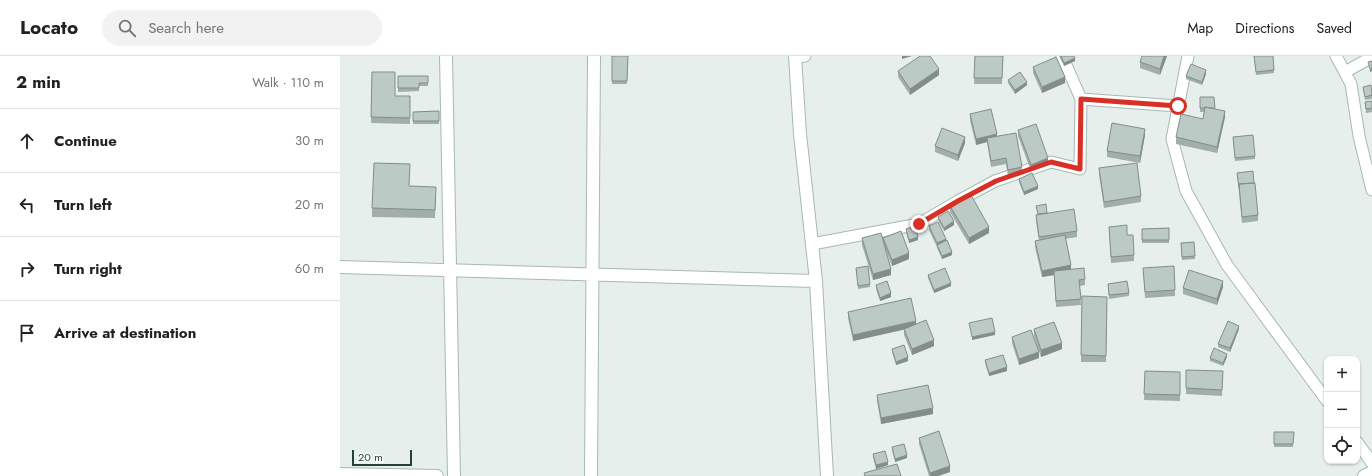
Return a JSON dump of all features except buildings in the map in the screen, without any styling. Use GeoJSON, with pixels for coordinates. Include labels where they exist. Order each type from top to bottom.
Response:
{"type":"FeatureCollection","features":[{"type":"Feature","properties":{"kind":"street"},"geometry":{"type":"LineString","coordinates":[[446,56],[454,476]]}},
{"type":"Feature","properties":{"kind":"street"},"geometry":{"type":"LineString","coordinates":[[591,476],[594,56]]}},
{"type":"Feature","properties":{"kind":"street"},"geometry":{"type":"LineString","coordinates":[[799,57],[800,134],[816,281],[827,476]]}},
{"type":"Feature","properties":{"kind":"street"},"geometry":{"type":"LineString","coordinates":[[340,268],[816,281]]}},
{"type":"Feature","properties":{"kind":"street"},"geometry":{"type":"LineString","coordinates":[[1364,476],[1372,472]]}},
{"type":"Feature","properties":{"kind":"street"},"geometry":{"type":"LineString","coordinates":[[340,474],[437,476]]}},
{"type":"Feature","properties":{"kind":"lane"},"geometry":{"type":"LineString","coordinates":[[812,244],[919,224],[996,181],[1051,162],[1080,169],[1081,99],[1062,56]]}},
{"type":"Feature","properties":{"kind":"lane"},"geometry":{"type":"LineString","coordinates":[[1188,56],[1172,139],[1186,191],[1227,265],[1324,397]]}},
{"type":"Feature","properties":{"kind":"lane"},"geometry":{"type":"LineString","coordinates":[[1336,56],[1351,84],[1359,136],[1372,190]]}},
{"type":"Feature","properties":{"kind":"lane"},"geometry":{"type":"LineString","coordinates":[[1345,72],[1372,57]]}},
{"type":"Feature","properties":{"kind":"lane"},"geometry":{"type":"LineString","coordinates":[[1081,99],[1178,106]]}},
{"type":"Feature","properties":{"kind":"lane"},"geometry":{"type":"LineString","coordinates":[[1360,446],[1372,463]]}},
{"type":"Feature","properties":{"kind":"route"},"geometry":{"type":"LineString","coordinates":[[919,224],[996,181],[1051,162],[1080,169],[1081,99],[1178,106]]}}]}
